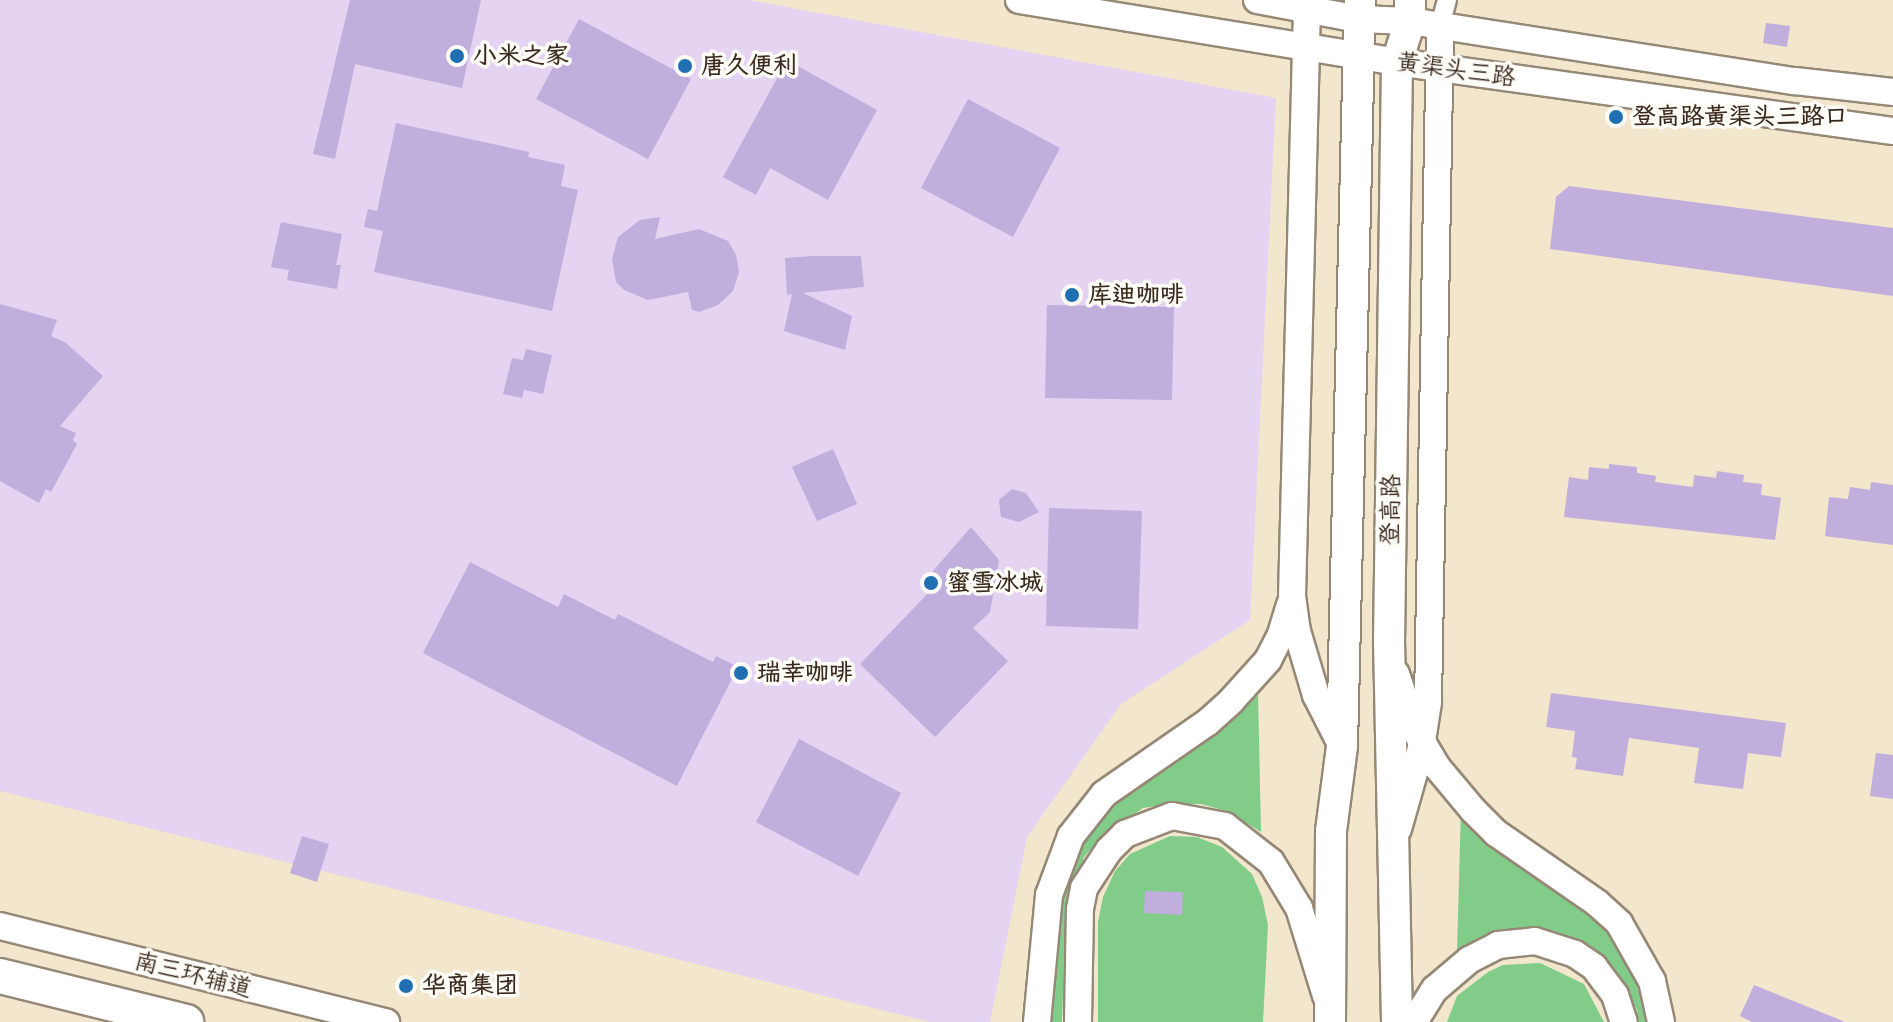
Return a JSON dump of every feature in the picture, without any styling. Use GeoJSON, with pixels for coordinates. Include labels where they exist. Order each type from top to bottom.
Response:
{"type":"FeatureCollection","features":[{"type":"Feature","properties":{"kind":"highway"},"geometry":{"type":"LineString","coordinates":[[0,976],[186,1022]]}},
{"type":"Feature","properties":{"kind":"main road","name":"登高路"},"geometry":{"type":"LineString","coordinates":[[1330,1016],[1331,831],[1342,746],[1360,10]]}},
{"type":"Feature","properties":{"kind":"main road","name":"登高路"},"geometry":{"type":"LineString","coordinates":[[1397,1022],[1389,643],[1397,62],[1410,10]]}},
{"type":"Feature","properties":{"kind":"street","name":"黄渠头三路"},"geometry":{"type":"LineString","coordinates":[[1019,0],[1397,62],[1893,131]]}},
{"type":"Feature","properties":{"kind":"street","name":"黄渠头三路"},"geometry":{"type":"LineString","coordinates":[[1257,0],[1360,10],[1410,10],[1440,26],[1795,81],[1893,92]]}},
{"type":"Feature","properties":{"kind":"street"},"geometry":{"type":"LineString","coordinates":[[1394,848],[1422,742],[1430,640],[1440,26],[1447,0]]}},
{"type":"Feature","properties":{"kind":"street"},"geometry":{"type":"LineString","coordinates":[[1309,4],[1292,596],[1309,675],[1342,746]]}},
{"type":"Feature","properties":{"kind":"street"},"geometry":{"type":"LineString","coordinates":[[1037,1022],[1049,895],[1071,836],[1104,794],[1208,722],[1231,701],[1268,660],[1281,634],[1292,596]]}},
{"type":"Feature","properties":{"kind":"street"},"geometry":{"type":"LineString","coordinates":[[1389,643],[1399,692],[1422,742],[1453,786],[1496,833],[1597,903],[1619,923],[1652,981],[1661,1022]]}},
{"type":"Feature","properties":{"kind":"street"},"geometry":{"type":"LineString","coordinates":[[1078,1022],[1080,909],[1084,888],[1109,850],[1125,834],[1172,816],[1199,818],[1225,826],[1271,862],[1299,908],[1330,1016]]}},
{"type":"Feature","properties":{"kind":"street","name":"南三环辅道"},"geometry":{"type":"LineString","coordinates":[[0,926],[386,1022]]}},
{"type":"Feature","properties":{"kind":"street"},"geometry":{"type":"LineString","coordinates":[[1414,1022],[1435,989],[1469,960],[1498,945],[1535,941],[1575,954],[1594,967],[1615,995],[1624,1022]]}},
{"type":"Feature","properties":{"kind":"shaded area"},"geometry":{"type":"Polygon","coordinates":[[[0,0],[749,0],[1276,98],[1250,620],[1121,704],[1027,837],[990,1022],[930,1022],[0,791],[0,0]]]}},
{"type":"Feature","properties":{"kind":"green space"},"geometry":{"type":"Polygon","coordinates":[[[1258,693],[1261,832],[1227,811],[1201,804],[1170,804],[1143,808],[1100,838],[1084,857],[1066,909],[1062,1022],[1051,1022],[1058,911],[1078,844],[1116,800],[1209,736],[1258,693]]]}},
{"type":"Feature","properties":{"kind":"green space"},"geometry":{"type":"Polygon","coordinates":[[[1461,808],[1599,918],[1630,963],[1648,1022],[1638,1022],[1637,1010],[1613,966],[1572,938],[1547,929],[1503,929],[1457,950],[1461,808]]]}},
{"type":"Feature","properties":{"kind":"green space"},"geometry":{"type":"Polygon","coordinates":[[[1170,836],[1197,837],[1222,847],[1252,874],[1262,897],[1268,925],[1263,1022],[1098,1022],[1098,922],[1103,897],[1115,871],[1130,854],[1170,836]]]}},
{"type":"Feature","properties":{"kind":"green space"},"geometry":{"type":"Polygon","coordinates":[[[1540,963],[1584,984],[1604,1022],[1447,1022],[1457,996],[1488,972],[1503,965],[1540,963]]]}},
{"type":"Feature","properties":{"kind":"building"},"geometry":{"type":"Polygon","coordinates":[[[350,0],[481,0],[462,88],[355,64],[335,159],[313,154],[350,0]]]}},
{"type":"Feature","properties":{"kind":"building"},"geometry":{"type":"Polygon","coordinates":[[[579,19],[691,79],[648,159],[536,99],[579,19]]]}},
{"type":"Feature","properties":{"kind":"building"},"geometry":{"type":"Polygon","coordinates":[[[1766,23],[1790,26],[1787,47],[1763,43],[1766,23]]]}},
{"type":"Feature","properties":{"kind":"building"},"geometry":{"type":"Polygon","coordinates":[[[787,60],[877,110],[828,200],[770,168],[756,195],[723,177],[787,60]]]}},
{"type":"Feature","properties":{"kind":"building"},"geometry":{"type":"Polygon","coordinates":[[[968,99],[1060,148],[1013,237],[921,188],[968,99]]]}},
{"type":"Feature","properties":{"kind":"building"},"geometry":{"type":"Polygon","coordinates":[[[396,123],[529,152],[528,157],[565,165],[561,186],[578,190],[552,311],[374,272],[383,231],[364,227],[368,209],[377,211],[396,123]]]}},
{"type":"Feature","properties":{"kind":"building"},"geometry":{"type":"Polygon","coordinates":[[[1569,186],[1893,228],[1893,296],[1550,249],[1556,197],[1569,186]]]}},
{"type":"Feature","properties":{"kind":"building"},"geometry":{"type":"Polygon","coordinates":[[[660,217],[655,239],[699,229],[728,241],[736,255],[739,272],[733,291],[718,305],[699,312],[692,310],[688,292],[648,300],[624,290],[616,282],[612,259],[618,237],[640,220],[660,217]]]}},
{"type":"Feature","properties":{"kind":"building"},"geometry":{"type":"Polygon","coordinates":[[[281,222],[342,234],[336,265],[341,265],[337,289],[287,280],[289,270],[271,267],[281,222]]]}},
{"type":"Feature","properties":{"kind":"building"},"geometry":{"type":"Polygon","coordinates":[[[861,256],[864,287],[803,293],[852,316],[845,350],[784,331],[792,294],[787,295],[785,258],[861,256]]]}},
{"type":"Feature","properties":{"kind":"building"},"geometry":{"type":"Polygon","coordinates":[[[0,304],[57,320],[51,336],[66,343],[103,376],[60,426],[76,433],[73,440],[77,444],[51,492],[46,489],[39,503],[0,481],[0,304]]]}},
{"type":"Feature","properties":{"kind":"building"},"geometry":{"type":"Polygon","coordinates":[[[1047,305],[1174,307],[1172,400],[1045,398],[1047,305]]]}},
{"type":"Feature","properties":{"kind":"building"},"geometry":{"type":"Polygon","coordinates":[[[526,349],[552,355],[543,394],[524,390],[522,398],[503,394],[512,358],[523,360],[526,349]]]}},
{"type":"Feature","properties":{"kind":"building"},"geometry":{"type":"Polygon","coordinates":[[[833,449],[857,504],[817,521],[792,467],[833,449]]]}},
{"type":"Feature","properties":{"kind":"building"},"geometry":{"type":"Polygon","coordinates":[[[1609,464],[1637,467],[1637,473],[1656,476],[1655,482],[1693,487],[1694,475],[1716,478],[1717,471],[1744,475],[1743,482],[1762,484],[1761,495],[1781,498],[1775,540],[1564,517],[1569,477],[1588,480],[1589,467],[1609,469],[1609,464]]]}},
{"type":"Feature","properties":{"kind":"building"},"geometry":{"type":"Polygon","coordinates":[[[1871,482],[1893,485],[1893,545],[1825,536],[1829,497],[1848,499],[1850,487],[1870,490],[1871,482]]]}},
{"type":"Feature","properties":{"kind":"building"},"geometry":{"type":"Polygon","coordinates":[[[1012,489],[1026,493],[1039,512],[1019,522],[1001,517],[999,500],[1012,489]]]}},
{"type":"Feature","properties":{"kind":"building"},"geometry":{"type":"Polygon","coordinates":[[[1049,508],[1142,511],[1138,629],[1046,626],[1049,508]]]}},
{"type":"Feature","properties":{"kind":"building"},"geometry":{"type":"Polygon","coordinates":[[[971,527],[999,560],[990,612],[973,628],[1008,661],[935,737],[860,664],[934,587],[926,579],[971,527]]]}},
{"type":"Feature","properties":{"kind":"building"},"geometry":{"type":"Polygon","coordinates":[[[470,562],[558,607],[564,594],[615,620],[618,614],[713,662],[716,656],[738,667],[677,786],[423,653],[470,562]]]}},
{"type":"Feature","properties":{"kind":"building"},"geometry":{"type":"Polygon","coordinates":[[[1551,693],[1786,723],[1781,757],[1748,753],[1743,789],[1694,783],[1699,748],[1629,738],[1623,776],[1575,769],[1577,758],[1572,757],[1575,731],[1546,727],[1551,693]]]}},
{"type":"Feature","properties":{"kind":"building"},"geometry":{"type":"Polygon","coordinates":[[[799,739],[901,793],[858,876],[756,822],[799,739]]]}},
{"type":"Feature","properties":{"kind":"building"},"geometry":{"type":"Polygon","coordinates":[[[1876,753],[1893,755],[1893,799],[1870,796],[1876,753]]]}},
{"type":"Feature","properties":{"kind":"building"},"geometry":{"type":"Polygon","coordinates":[[[302,836],[329,844],[317,882],[290,873],[302,836]]]}},
{"type":"Feature","properties":{"kind":"building"},"geometry":{"type":"Polygon","coordinates":[[[1145,891],[1183,892],[1182,915],[1144,913],[1145,891]]]}},
{"type":"Feature","properties":{"kind":"building"},"geometry":{"type":"Polygon","coordinates":[[[1754,985],[1843,1022],[1752,1022],[1740,1016],[1754,985]]]}},
{"type":"Feature","properties":{"kind":"place","name":"小米之家"},"geometry":{"type":"Point","coordinates":[457,56]}},
{"type":"Feature","properties":{"kind":"place","name":"唐久便利"},"geometry":{"type":"Point","coordinates":[685,66]}},
{"type":"Feature","properties":{"kind":"place","name":"登高路黄渠头三路口"},"geometry":{"type":"Point","coordinates":[1616,117]}},
{"type":"Feature","properties":{"kind":"place","name":"库迪咖啡"},"geometry":{"type":"Point","coordinates":[1072,295]}},
{"type":"Feature","properties":{"kind":"place","name":"蜜雪冰城"},"geometry":{"type":"Point","coordinates":[931,583]}},
{"type":"Feature","properties":{"kind":"place","name":"瑞幸咖啡"},"geometry":{"type":"Point","coordinates":[741,673]}},
{"type":"Feature","properties":{"kind":"place","name":"华商集团"},"geometry":{"type":"Point","coordinates":[406,986]}}]}
